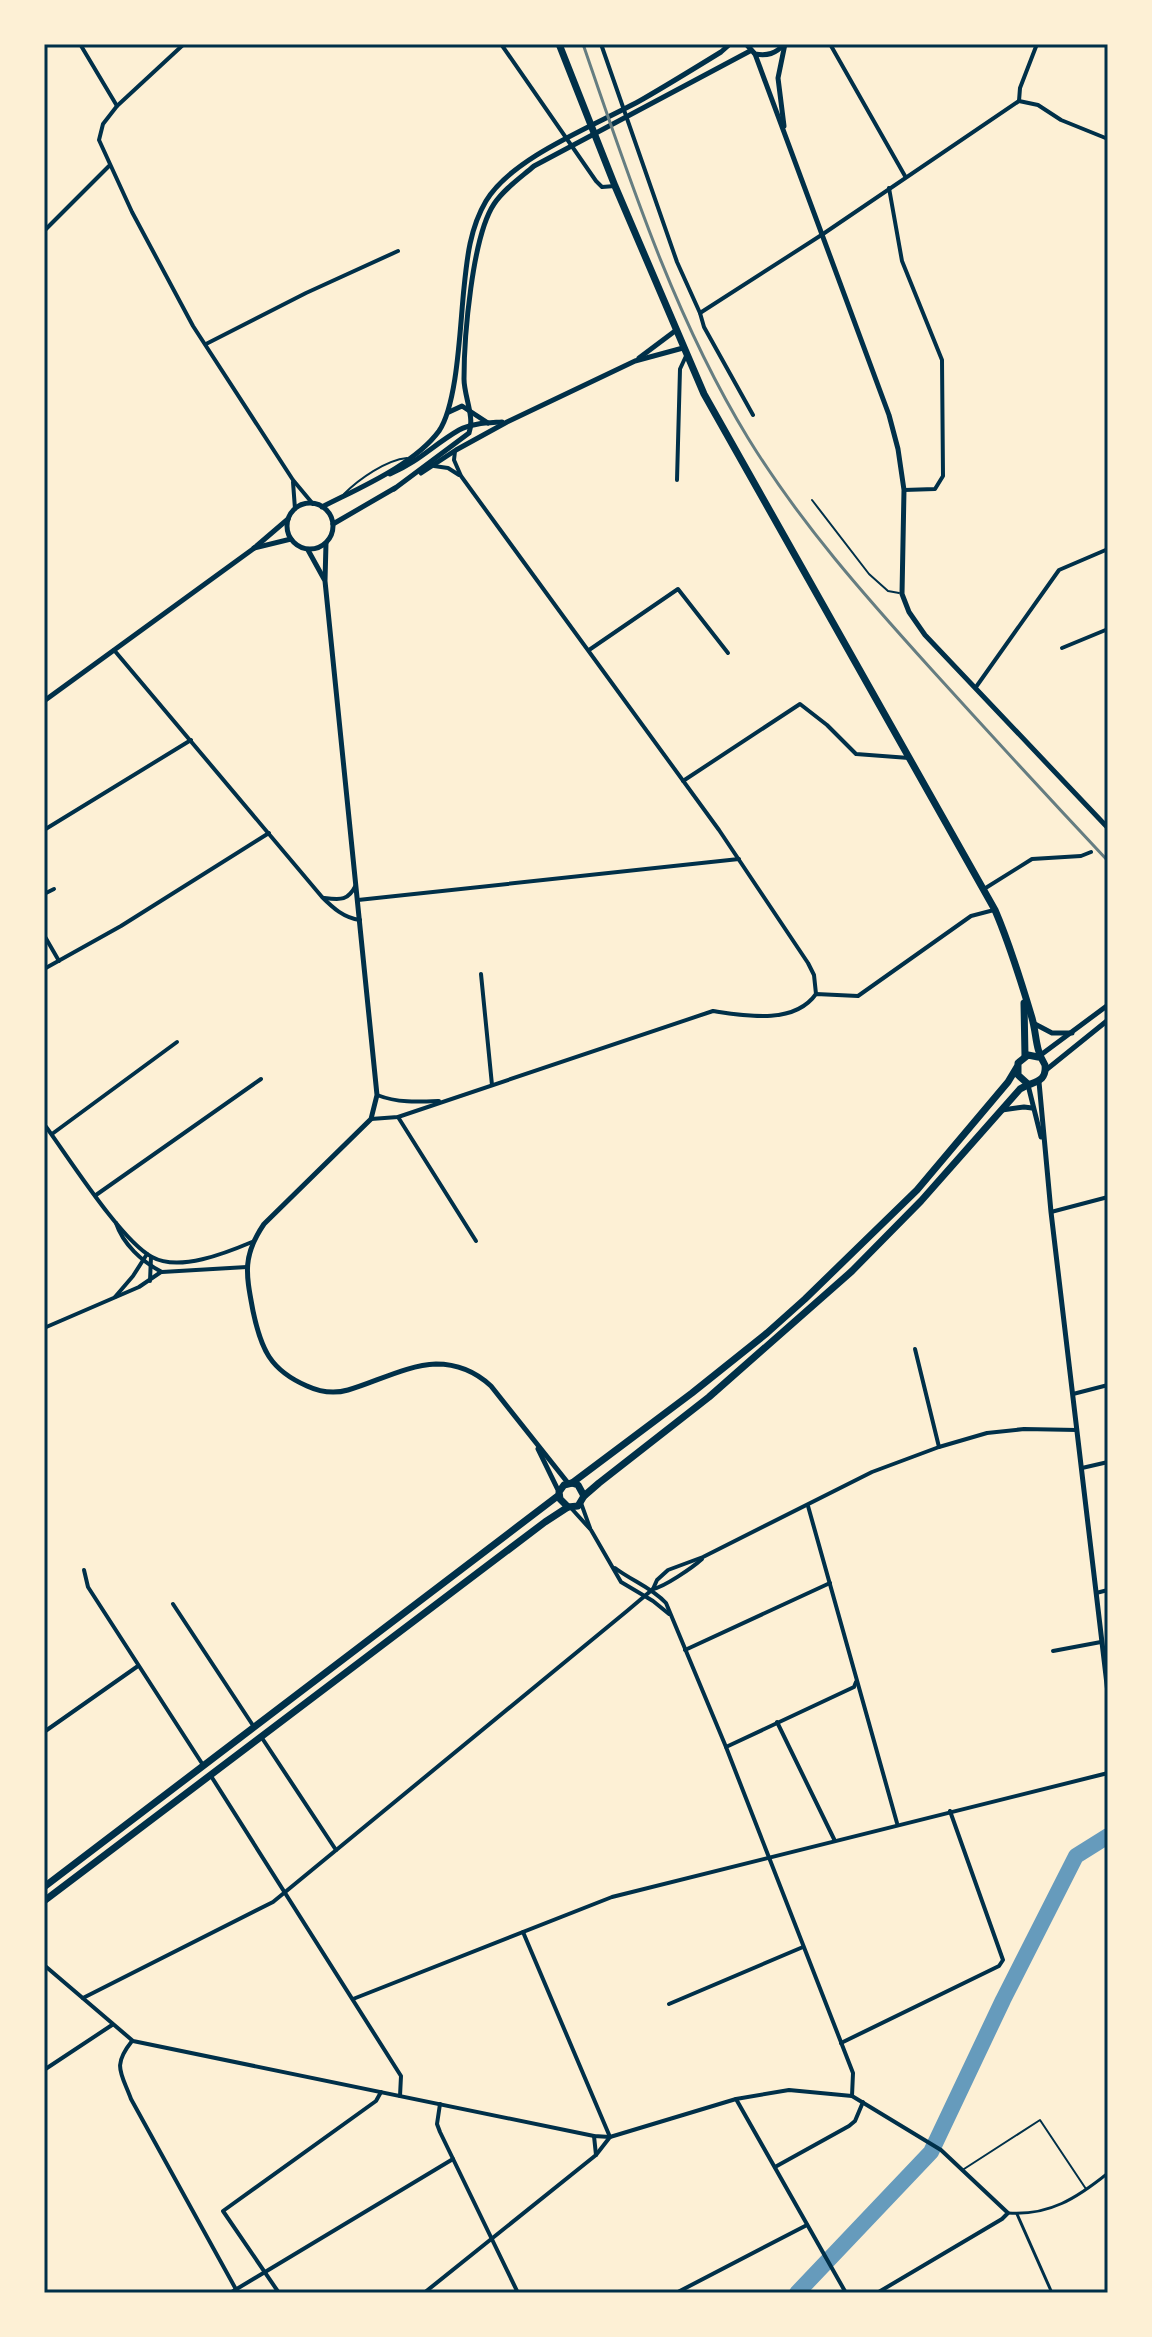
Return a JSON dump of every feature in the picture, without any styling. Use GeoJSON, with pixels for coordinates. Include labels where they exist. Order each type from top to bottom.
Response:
{"type":"FeatureCollection","features":[{"type":"Feature","properties":{"kind":"main road"},"geometry":{"type":"LineString","coordinates":[[44,1901],[545,1522],[582,1499],[709,1397],[852,1271],[921,1201],[1001,1110],[1028,1084],[1039,1082],[1046,1070],[1038,1057],[1033,1023],[995,910],[711,407],[675,331],[559,44]]}},
{"type":"Feature","properties":{"kind":"main road"},"geometry":{"type":"LineString","coordinates":[[44,1887],[692,1393],[805,1299],[917,1190],[1008,1082],[1025,1056],[1023,989]]}},
{"type":"Feature","properties":{"kind":"main road"},"geometry":{"type":"LineString","coordinates":[[1025,1056],[1038,1057]]}},
{"type":"Feature","properties":{"kind":"main road"},"geometry":{"type":"LineString","coordinates":[[1017,1067],[1018,1075],[1028,1084]]}},
{"type":"Feature","properties":{"kind":"main road"},"geometry":{"type":"LineString","coordinates":[[570,1483],[581,1488],[582,1499]]}},
{"type":"Feature","properties":{"kind":"main road"},"geometry":{"type":"LineString","coordinates":[[559,1494],[561,1503],[569,1507]]}},
{"type":"Feature","properties":{"kind":"street"},"geometry":{"type":"LineString","coordinates":[[80,44],[117,106]]}},
{"type":"Feature","properties":{"kind":"street"},"geometry":{"type":"LineString","coordinates":[[184,44],[117,106],[100,131],[99,140],[109,166],[205,345],[293,480],[313,504],[329,514],[333,524],[326,543],[325,581],[377,1095],[371,1119],[264,1224],[252,1242],[247,1267],[261,1344],[275,1366],[291,1379],[332,1393],[438,1364],[458,1367],[478,1375],[491,1386],[570,1483]]}},
{"type":"Feature","properties":{"kind":"street"},"geometry":{"type":"LineString","coordinates":[[501,44],[596,181],[602,187],[615,186]]}},
{"type":"Feature","properties":{"kind":"street"},"geometry":{"type":"LineString","coordinates":[[601,44],[673,249],[704,327],[753,415]]}},
{"type":"Feature","properties":{"kind":"street"},"geometry":{"type":"LineString","coordinates":[[322,507],[409,458],[426,446],[440,430],[448,413],[469,246],[487,199],[501,183],[530,159],[643,99],[730,44]]}},
{"type":"Feature","properties":{"kind":"street"},"geometry":{"type":"LineString","coordinates":[[746,44],[786,135],[889,415],[904,490],[902,594],[917,624],[1108,828]]}},
{"type":"Feature","properties":{"kind":"street"},"geometry":{"type":"LineString","coordinates":[[394,489],[469,433],[472,425],[464,381],[477,248],[494,204],[507,189],[534,166],[752,52],[771,54],[785,44]]}},
{"type":"Feature","properties":{"kind":"street"},"geometry":{"type":"LineString","coordinates":[[785,44],[778,78],[786,135]]}},
{"type":"Feature","properties":{"kind":"street"},"geometry":{"type":"LineString","coordinates":[[830,44],[905,176]]}},
{"type":"Feature","properties":{"kind":"street"},"geometry":{"type":"LineString","coordinates":[[1019,101],[1020,88],[1037,44]]}},
{"type":"Feature","properties":{"kind":"street"},"geometry":{"type":"LineString","coordinates":[[700,313],[1019,101],[1038,105],[1061,120],[1108,139]]}},
{"type":"Feature","properties":{"kind":"street"},"geometry":{"type":"LineString","coordinates":[[44,231],[109,166]]}},
{"type":"Feature","properties":{"kind":"street"},"geometry":{"type":"LineString","coordinates":[[889,188],[902,261],[942,360],[943,476],[935,489],[904,490]]}},
{"type":"Feature","properties":{"kind":"street"},"geometry":{"type":"LineString","coordinates":[[205,345],[306,293],[398,251]]}},
{"type":"Feature","properties":{"kind":"street"},"geometry":{"type":"LineString","coordinates":[[333,524],[507,422],[635,361],[675,331]]}},
{"type":"Feature","properties":{"kind":"street"},"geometry":{"type":"LineString","coordinates":[[635,361],[684,352],[680,369],[677,480]]}},
{"type":"Feature","properties":{"kind":"street"},"geometry":{"type":"LineString","coordinates":[[448,413],[462,406],[488,423]]}},
{"type":"Feature","properties":{"kind":"street"},"geometry":{"type":"LineString","coordinates":[[378,478],[413,464],[460,430],[472,425],[507,422]]}},
{"type":"Feature","properties":{"kind":"street"},"geometry":{"type":"LineString","coordinates":[[371,1119],[398,1117],[713,1011],[755,1016],[780,1014],[809,1004],[816,994],[814,975],[808,963],[739,859],[461,476],[454,460],[456,450]]}},
{"type":"Feature","properties":{"kind":"street"},"geometry":{"type":"LineString","coordinates":[[433,465],[448,468],[461,476]]}},
{"type":"Feature","properties":{"kind":"street"},"geometry":{"type":"LineString","coordinates":[[44,701],[253,549],[288,519],[295,509],[293,480]]}},
{"type":"Feature","properties":{"kind":"street"},"geometry":{"type":"LineString","coordinates":[[295,509],[313,504]]}},
{"type":"Feature","properties":{"kind":"street"},"geometry":{"type":"LineString","coordinates":[[288,519],[291,539],[307,549],[325,581]]}},
{"type":"Feature","properties":{"kind":"street"},"geometry":{"type":"LineString","coordinates":[[253,549],[291,539]]}},
{"type":"Feature","properties":{"kind":"street"},"geometry":{"type":"LineString","coordinates":[[307,549],[326,543]]}},
{"type":"Feature","properties":{"kind":"street"},"geometry":{"type":"LineString","coordinates":[[976,687],[1059,570],[1108,549]]}},
{"type":"Feature","properties":{"kind":"street"},"geometry":{"type":"LineString","coordinates":[[589,650],[678,589],[728,653]]}},
{"type":"Feature","properties":{"kind":"street"},"geometry":{"type":"LineString","coordinates":[[1062,648],[1108,629]]}},
{"type":"Feature","properties":{"kind":"street"},"geometry":{"type":"LineString","coordinates":[[114,650],[322,897],[335,910],[350,919],[360,920]]}},
{"type":"Feature","properties":{"kind":"street"},"geometry":{"type":"LineString","coordinates":[[683,781],[800,704],[856,754],[909,758]]}},
{"type":"Feature","properties":{"kind":"street"},"geometry":{"type":"LineString","coordinates":[[44,830],[191,740]]}},
{"type":"Feature","properties":{"kind":"street"},"geometry":{"type":"LineString","coordinates":[[44,969],[121,926],[269,833]]}},
{"type":"Feature","properties":{"kind":"street"},"geometry":{"type":"LineString","coordinates":[[984,889],[1032,859],[1081,856],[1091,852]]}},
{"type":"Feature","properties":{"kind":"street"},"geometry":{"type":"LineString","coordinates":[[358,900],[739,859]]}},
{"type":"Feature","properties":{"kind":"street"},"geometry":{"type":"LineString","coordinates":[[322,897],[342,900],[350,895],[356,885]]}},
{"type":"Feature","properties":{"kind":"street"},"geometry":{"type":"LineString","coordinates":[[44,894],[54,889]]}},
{"type":"Feature","properties":{"kind":"street"},"geometry":{"type":"LineString","coordinates":[[816,994],[858,996],[971,916],[995,910]]}},
{"type":"Feature","properties":{"kind":"street"},"geometry":{"type":"LineString","coordinates":[[44,935],[59,961]]}},
{"type":"Feature","properties":{"kind":"street"},"geometry":{"type":"LineString","coordinates":[[481,974],[492,1085]]}},
{"type":"Feature","properties":{"kind":"street"},"geometry":{"type":"LineString","coordinates":[[1038,1057],[1108,1005]]}},
{"type":"Feature","properties":{"kind":"street"},"geometry":{"type":"LineString","coordinates":[[1046,1070],[1108,1020]]}},
{"type":"Feature","properties":{"kind":"street"},"geometry":{"type":"LineString","coordinates":[[1033,1023],[1052,1033],[1073,1033]]}},
{"type":"Feature","properties":{"kind":"street"},"geometry":{"type":"LineString","coordinates":[[52,1134],[177,1042]]}},
{"type":"Feature","properties":{"kind":"street"},"geometry":{"type":"LineString","coordinates":[[96,1195],[261,1079]]}},
{"type":"Feature","properties":{"kind":"street"},"geometry":{"type":"LineString","coordinates":[[1039,1082],[1051,1212],[1108,1693]]}},
{"type":"Feature","properties":{"kind":"street"},"geometry":{"type":"LineString","coordinates":[[1028,1084],[1044,1145]]}},
{"type":"Feature","properties":{"kind":"street"},"geometry":{"type":"LineString","coordinates":[[377,1095],[411,1103],[445,1101]]}},
{"type":"Feature","properties":{"kind":"street"},"geometry":{"type":"LineString","coordinates":[[1001,1110],[1033,1109]]}},
{"type":"Feature","properties":{"kind":"street"},"geometry":{"type":"LineString","coordinates":[[398,1117],[476,1241]]}},
{"type":"Feature","properties":{"kind":"street"},"geometry":{"type":"LineString","coordinates":[[44,1124],[115,1221],[125,1240],[150,1266],[162,1272],[247,1267]]}},
{"type":"Feature","properties":{"kind":"street"},"geometry":{"type":"LineString","coordinates":[[1051,1212],[1108,1197]]}},
{"type":"Feature","properties":{"kind":"street"},"geometry":{"type":"LineString","coordinates":[[115,1221],[149,1255],[171,1262],[201,1260],[252,1242]]}},
{"type":"Feature","properties":{"kind":"street"},"geometry":{"type":"LineString","coordinates":[[113,1299],[149,1255]]}},
{"type":"Feature","properties":{"kind":"street"},"geometry":{"type":"LineString","coordinates":[[149,1255],[150,1281]]}},
{"type":"Feature","properties":{"kind":"street"},"geometry":{"type":"LineString","coordinates":[[44,1328],[113,1299],[162,1272]]}},
{"type":"Feature","properties":{"kind":"street"},"geometry":{"type":"LineString","coordinates":[[915,1349],[939,1447]]}},
{"type":"Feature","properties":{"kind":"street"},"geometry":{"type":"LineString","coordinates":[[1073,1394],[1108,1385]]}},
{"type":"Feature","properties":{"kind":"street"},"geometry":{"type":"LineString","coordinates":[[83,1998],[273,1902],[653,1589],[657,1580],[668,1570],[703,1557],[872,1472],[939,1447],[987,1433],[1024,1429],[1077,1430]]}},
{"type":"Feature","properties":{"kind":"street"},"geometry":{"type":"LineString","coordinates":[[536,1445],[559,1494]]}},
{"type":"Feature","properties":{"kind":"street"},"geometry":{"type":"LineString","coordinates":[[1082,1468],[1108,1462]]}},
{"type":"Feature","properties":{"kind":"street"},"geometry":{"type":"LineString","coordinates":[[582,1499],[591,1530]]}},
{"type":"Feature","properties":{"kind":"street"},"geometry":{"type":"LineString","coordinates":[[808,1506],[897,1824]]}},
{"type":"Feature","properties":{"kind":"street"},"geometry":{"type":"LineString","coordinates":[[569,1507],[591,1530],[615,1568],[628,1578],[653,1589],[666,1603],[726,1747],[853,2073],[852,2096]]}},
{"type":"Feature","properties":{"kind":"street"},"geometry":{"type":"LineString","coordinates":[[615,1568],[615,1575],[621,1582],[669,1614]]}},
{"type":"Feature","properties":{"kind":"street"},"geometry":{"type":"LineString","coordinates":[[84,1570],[88,1587],[203,1766]]}},
{"type":"Feature","properties":{"kind":"street"},"geometry":{"type":"LineString","coordinates":[[685,1650],[830,1583]]}},
{"type":"Feature","properties":{"kind":"street"},"geometry":{"type":"LineString","coordinates":[[1096,1593],[1108,1590]]}},
{"type":"Feature","properties":{"kind":"street"},"geometry":{"type":"LineString","coordinates":[[173,1604],[254,1727]]}},
{"type":"Feature","properties":{"kind":"street"},"geometry":{"type":"LineString","coordinates":[[1053,1651],[1102,1642]]}},
{"type":"Feature","properties":{"kind":"street"},"geometry":{"type":"LineString","coordinates":[[44,1732],[138,1666]]}},
{"type":"Feature","properties":{"kind":"street"},"geometry":{"type":"LineString","coordinates":[[726,1747],[854,1687],[858,1680]]}},
{"type":"Feature","properties":{"kind":"street"},"geometry":{"type":"LineString","coordinates":[[777,1722],[834,1840]]}},
{"type":"Feature","properties":{"kind":"street"},"geometry":{"type":"LineString","coordinates":[[261,1736],[336,1850]]}},
{"type":"Feature","properties":{"kind":"street"},"geometry":{"type":"LineString","coordinates":[[353,1999],[612,1897],[1108,1773]]}},
{"type":"Feature","properties":{"kind":"street"},"geometry":{"type":"LineString","coordinates":[[210,1774],[401,2076],[400,2096]]}},
{"type":"Feature","properties":{"kind":"street"},"geometry":{"type":"LineString","coordinates":[[840,2043],[999,1966],[1003,1960],[950,1811]]}},
{"type":"Feature","properties":{"kind":"street"},"geometry":{"type":"LineString","coordinates":[[523,1932],[610,2137]]}},
{"type":"Feature","properties":{"kind":"street"},"geometry":{"type":"LineString","coordinates":[[669,2004],[803,1947]]}},
{"type":"Feature","properties":{"kind":"street"},"geometry":{"type":"LineString","coordinates":[[44,1965],[133,2041],[594,2136],[610,2137],[736,2099],[789,2090],[852,2096],[863,2101],[941,2150],[1008,2213],[1039,2213],[1064,2203],[1108,2173]]}},
{"type":"Feature","properties":{"kind":"street"},"geometry":{"type":"LineString","coordinates":[[44,2070],[112,2025]]}},
{"type":"Feature","properties":{"kind":"street"},"geometry":{"type":"LineString","coordinates":[[133,2041],[120,2056],[120,2068],[131,2099],[237,2291]]}},
{"type":"Feature","properties":{"kind":"street"},"geometry":{"type":"LineString","coordinates":[[279,2293],[224,2215],[225,2207],[376,2101],[381,2092]]}},
{"type":"Feature","properties":{"kind":"street"},"geometry":{"type":"LineString","coordinates":[[736,2099],[846,2293]]}},
{"type":"Feature","properties":{"kind":"street"},"geometry":{"type":"LineString","coordinates":[[775,2167],[849,2126],[855,2121],[863,2101]]}},
{"type":"Feature","properties":{"kind":"street"},"geometry":{"type":"LineString","coordinates":[[440,2104],[437,2124],[518,2293]]}},
{"type":"Feature","properties":{"kind":"street"},"geometry":{"type":"LineString","coordinates":[[594,2136],[596,2155]]}},
{"type":"Feature","properties":{"kind":"street"},"geometry":{"type":"LineString","coordinates":[[425,2293],[596,2155],[610,2137]]}},
{"type":"Feature","properties":{"kind":"street"},"geometry":{"type":"LineString","coordinates":[[230,2293],[453,2159]]}},
{"type":"Feature","properties":{"kind":"street"},"geometry":{"type":"LineString","coordinates":[[877,2293],[1008,2213]]}},
{"type":"Feature","properties":{"kind":"street"},"geometry":{"type":"LineString","coordinates":[[1017,2214],[1052,2293]]}},
{"type":"Feature","properties":{"kind":"street"},"geometry":{"type":"LineString","coordinates":[[676,2293],[807,2225]]}},
{"type":"Feature","properties":{"kind":"lane"},"geometry":{"type":"LineString","coordinates":[[340,498],[355,483],[400,458],[409,458]]}},
{"type":"Feature","properties":{"kind":"lane"},"geometry":{"type":"LineString","coordinates":[[812,500],[879,585],[902,594]]}},
{"type":"Feature","properties":{"kind":"lane"},"geometry":{"type":"LineString","coordinates":[[963,2170],[1040,2120],[1086,2189]]}},
{"type":"Feature","properties":{"kind":"waterway"},"geometry":{"type":"LineString","coordinates":[[797,2293],[931,2152],[1076,1856],[1108,1836]]}},
{"type":"Feature","properties":{"kind":"railway"},"geometry":{"type":"LineString","coordinates":[[583,44],[636,196],[675,295],[697,344],[748,438],[789,500],[883,615],[1108,861]]}}]}
